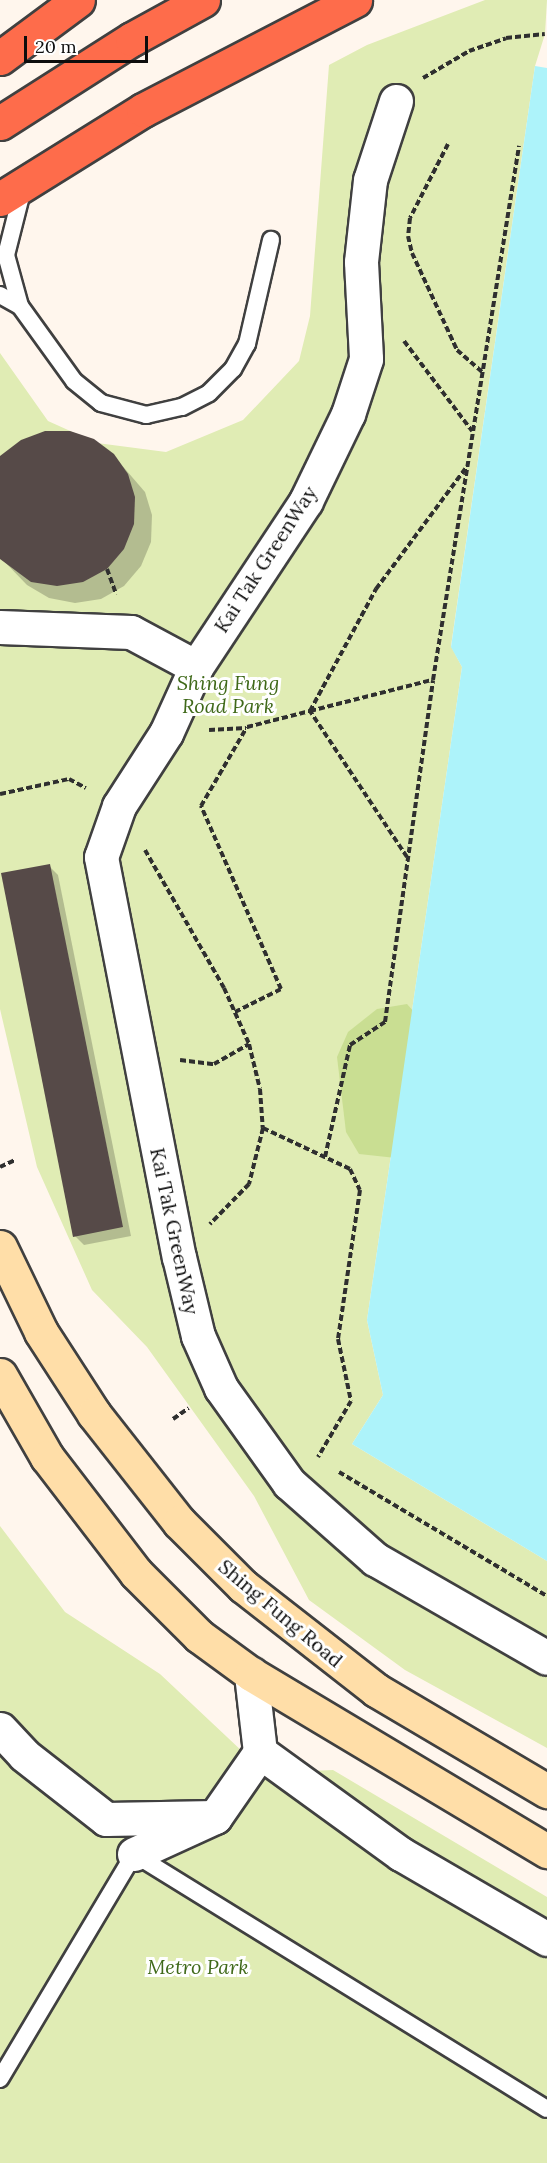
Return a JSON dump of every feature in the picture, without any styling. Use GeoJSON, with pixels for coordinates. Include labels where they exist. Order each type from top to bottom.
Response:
{"type":"FeatureCollection","features":[{"type":"Feature","properties":{"kind":"highway"},"geometry":{"type":"LineString","coordinates":[[0,58],[78,0]]}},
{"type":"Feature","properties":{"kind":"highway"},"geometry":{"type":"LineString","coordinates":[[0,123],[132,39],[204,0]]}},
{"type":"Feature","properties":{"kind":"highway"},"geometry":{"type":"LineString","coordinates":[[12,192],[143,110],[352,1]]}},
{"type":"Feature","properties":{"kind":"main road","name":"Shing Fung Road"},"geometry":{"type":"LineString","coordinates":[[0,1248],[41,1332],[94,1414],[179,1522],[243,1586],[376,1690],[547,1791]]}},
{"type":"Feature","properties":{"kind":"main road"},"geometry":{"type":"LineString","coordinates":[[0,1375],[47,1457],[136,1573],[199,1636],[251,1674],[547,1851]]}},
{"type":"Feature","properties":{"kind":"street","name":"Kai Tak GreenWay"},"geometry":{"type":"LineString","coordinates":[[396,101],[370,180],[361,262],[366,359],[348,414],[306,501],[196,667],[165,733],[119,807],[101,857],[178,1257],[198,1335],[221,1388],[289,1483],[375,1559],[547,1658]]}},
{"type":"Feature","properties":{"kind":"street"},"geometry":{"type":"LineString","coordinates":[[0,627],[131,632],[196,667]]}},
{"type":"Feature","properties":{"kind":"street"},"geometry":{"type":"LineString","coordinates":[[134,1854],[215,1817],[260,1752],[251,1674]]}},
{"type":"Feature","properties":{"kind":"street"},"geometry":{"type":"LineString","coordinates":[[0,1729],[24,1755],[106,1818],[215,1817]]}},
{"type":"Feature","properties":{"kind":"street"},"geometry":{"type":"LineString","coordinates":[[260,1752],[401,1854],[547,1939]]}},
{"type":"Feature","properties":{"kind":"lane"},"geometry":{"type":"LineString","coordinates":[[12,192],[6,255],[20,306],[75,381],[101,404],[146,415],[182,407],[209,393],[233,369],[248,344],[271,240]]}},
{"type":"Feature","properties":{"kind":"lane"},"geometry":{"type":"LineString","coordinates":[[0,295],[20,306]]}},
{"type":"Feature","properties":{"kind":"lane"},"geometry":{"type":"LineString","coordinates":[[0,2079],[134,1854],[547,2109]]}},
{"type":"Feature","properties":{"kind":"path"},"geometry":{"type":"LineString","coordinates":[[396,101],[424,76],[469,51],[506,38],[545,34]]}},
{"type":"Feature","properties":{"kind":"path"},"geometry":{"type":"LineString","coordinates":[[448,144],[410,218],[408,236],[412,253],[457,350],[482,372]]}},
{"type":"Feature","properties":{"kind":"path"},"geometry":{"type":"LineString","coordinates":[[325,1157],[350,1045],[385,1022],[433,680],[519,146]]}},
{"type":"Feature","properties":{"kind":"path"},"geometry":{"type":"LineString","coordinates":[[396,331],[472,432]]}},
{"type":"Feature","properties":{"kind":"path"},"geometry":{"type":"LineString","coordinates":[[310,711],[376,589],[466,468]]}},
{"type":"Feature","properties":{"kind":"path"},"geometry":{"type":"LineString","coordinates":[[235,1012],[281,989],[201,806],[247,728],[433,680]]}},
{"type":"Feature","properties":{"kind":"path"},"geometry":{"type":"LineString","coordinates":[[310,711],[408,858]]}},
{"type":"Feature","properties":{"kind":"path"},"geometry":{"type":"LineString","coordinates":[[0,794],[69,778],[119,807],[235,1012],[249,1044],[260,1089],[262,1128],[249,1184],[178,1257]]}},
{"type":"Feature","properties":{"kind":"path"},"geometry":{"type":"LineString","coordinates":[[139,1055],[214,1064],[249,1044]]}},
{"type":"Feature","properties":{"kind":"path"},"geometry":{"type":"LineString","coordinates":[[262,1128],[350,1169],[360,1190],[338,1339],[351,1401],[317,1459],[327,1465]]}},
{"type":"Feature","properties":{"kind":"path"},"geometry":{"type":"LineString","coordinates":[[0,1167],[15,1160]]}},
{"type":"Feature","properties":{"kind":"path"},"geometry":{"type":"LineString","coordinates":[[337,1471],[547,1596]]}},
{"type":"Feature","properties":{"kind":"green space","name":"Shing Fung Road Park"},"geometry":{"type":"Polygon","coordinates":[[[485,0],[547,0],[545,34],[535,66],[451,646],[462,667],[367,1320],[383,1395],[352,1444],[547,1561],[547,1748],[405,1670],[309,1600],[254,1496],[147,1347],[92,1290],[37,1167],[0,1009],[0,353],[48,421],[97,443],[166,452],[243,420],[299,361],[310,316],[329,65],[367,45],[485,0]]]}},
{"type":"Feature","properties":{"kind":"green space"},"geometry":{"type":"Polygon","coordinates":[[[407,1004],[423,1022],[396,1158],[359,1154],[346,1132],[337,1057],[348,1032],[377,1009],[407,1004]]]}},
{"type":"Feature","properties":{"kind":"green space","name":"Metro Park"},"geometry":{"type":"Polygon","coordinates":[[[0,1526],[65,1612],[160,1674],[278,1785],[290,1772],[333,1770],[547,1897],[547,2163],[0,2163],[0,1526]]]}},
{"type":"Feature","properties":{"kind":"water"},"geometry":{"type":"Polygon","coordinates":[[[535,66],[547,68],[547,1561],[352,1444],[383,1395],[367,1320],[462,667],[451,647],[535,66]]]}},
{"type":"Feature","properties":{"kind":"building"},"geometry":{"type":"Polygon","coordinates":[[[45,431],[70,431],[94,439],[114,454],[128,474],[135,497],[134,524],[124,549],[107,569],[83,582],[57,586],[31,582],[0,559],[0,456],[21,440],[45,431]]]}},
{"type":"Feature","properties":{"kind":"building"},"geometry":{"type":"Polygon","coordinates":[[[50,864],[123,1227],[73,1237],[1,873],[50,864]]]}}]}
